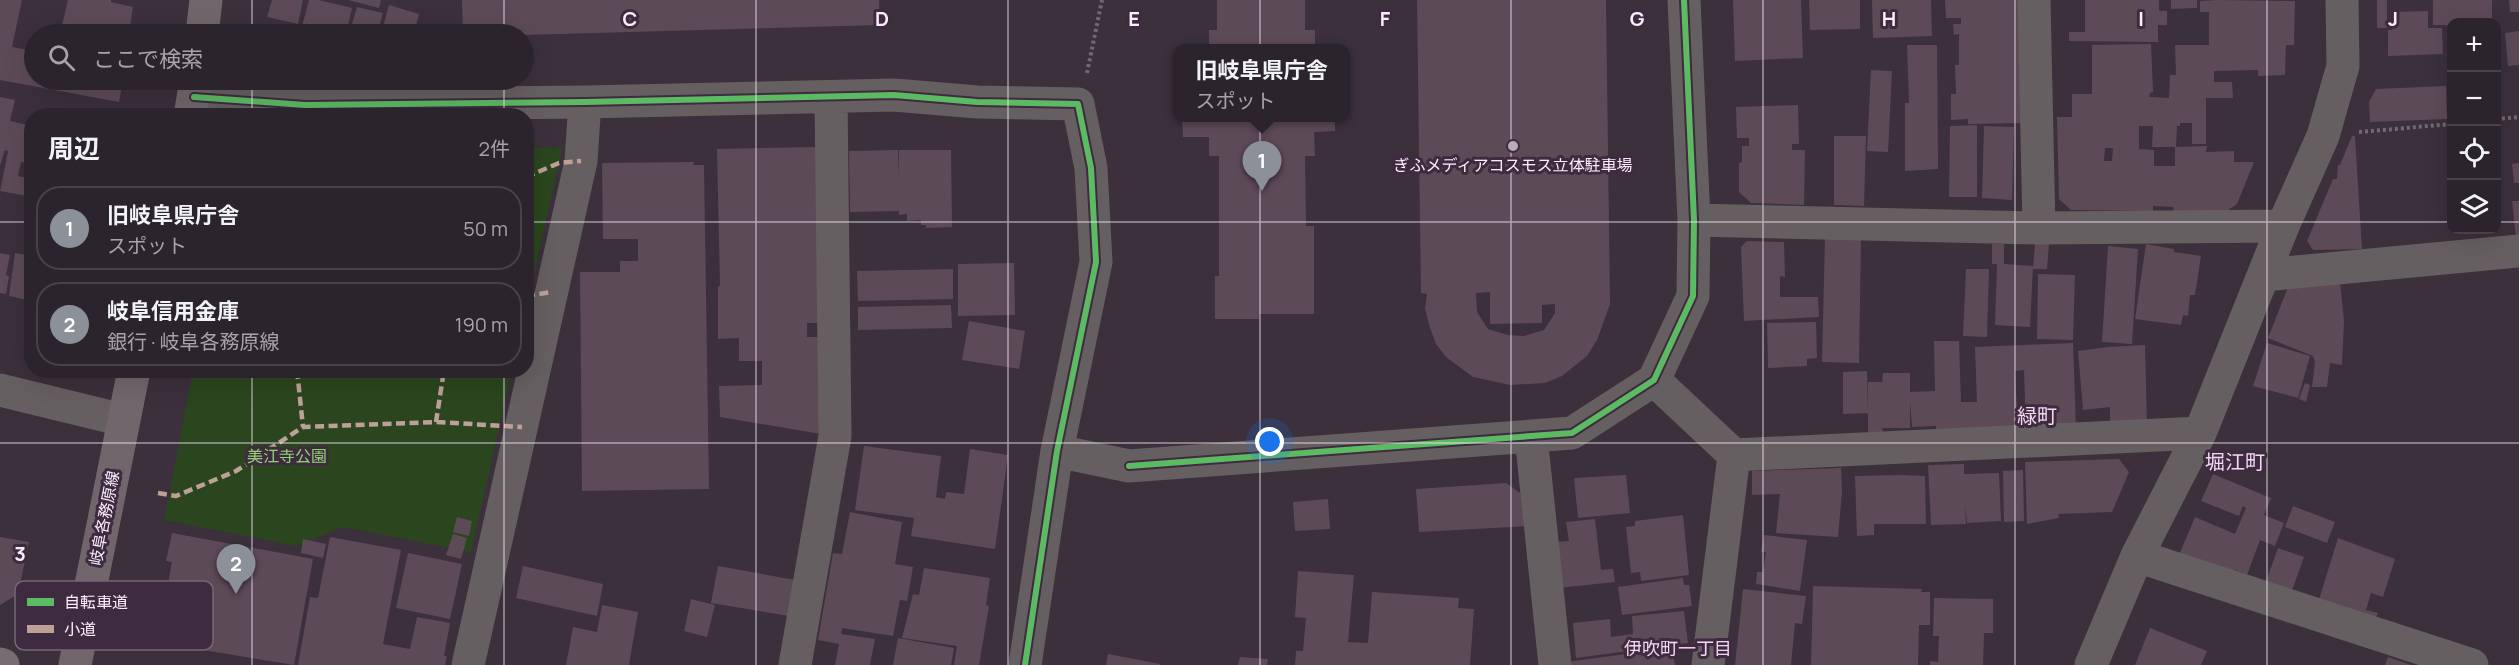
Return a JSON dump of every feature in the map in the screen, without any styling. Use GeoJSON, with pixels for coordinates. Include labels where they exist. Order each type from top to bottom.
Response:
{"type":"FeatureCollection","features":[{"type":"Feature","properties":{"kind":"main road"},"geometry":{"type":"LineString","coordinates":[[203,24],[206,0]]}},
{"type":"Feature","properties":{"kind":"main road","name":"岐阜各務原線"},"geometry":{"type":"LineString","coordinates":[[91,581],[132,378]]}},
{"type":"Feature","properties":{"kind":"main road","name":"岐阜各務原線"},"geometry":{"type":"LineString","coordinates":[[75,665],[78,650]]}},
{"type":"Feature","properties":{"kind":"street"},"geometry":{"type":"LineString","coordinates":[[1057,451],[1129,466],[1572,433],[1654,380],[1693,296],[1694,220],[1684,0]]}},
{"type":"Feature","properties":{"kind":"street"},"geometry":{"type":"LineString","coordinates":[[2034,0],[2039,228]]}},
{"type":"Feature","properties":{"kind":"street"},"geometry":{"type":"LineString","coordinates":[[2091,665],[2137,556],[2200,433],[2283,225],[2323,136],[2343,66],[2342,0]]}},
{"type":"Feature","properties":{"kind":"street"},"geometry":{"type":"LineString","coordinates":[[193,97],[305,105],[894,95],[977,102],[1078,104],[1090,168],[1096,262],[1057,451],[1025,665]]}},
{"type":"Feature","properties":{"kind":"street"},"geometry":{"type":"LineString","coordinates":[[795,665],[835,436],[831,97]]}},
{"type":"Feature","properties":{"kind":"street"},"geometry":{"type":"LineString","coordinates":[[534,371],[581,161],[585,102]]}},
{"type":"Feature","properties":{"kind":"street"},"geometry":{"type":"LineString","coordinates":[[1694,220],[2039,228],[2283,225]]}},
{"type":"Feature","properties":{"kind":"street"},"geometry":{"type":"LineString","coordinates":[[2264,275],[2519,251]]}},
{"type":"Feature","properties":{"kind":"street"},"geometry":{"type":"LineString","coordinates":[[468,665],[532,378]]}},
{"type":"Feature","properties":{"kind":"street"},"geometry":{"type":"LineString","coordinates":[[1654,380],[1734,455],[2200,433]]}},
{"type":"Feature","properties":{"kind":"street"},"geometry":{"type":"LineString","coordinates":[[0,390],[123,420]]}},
{"type":"Feature","properties":{"kind":"street"},"geometry":{"type":"LineString","coordinates":[[1531,436],[1555,665]]}},
{"type":"Feature","properties":{"kind":"street"},"geometry":{"type":"LineString","coordinates":[[1708,665],[1734,455]]}},
{"type":"Feature","properties":{"kind":"street"},"geometry":{"type":"LineString","coordinates":[[2137,556],[2472,665]]}},
{"type":"Feature","properties":{"kind":"path"},"geometry":{"type":"LineString","coordinates":[[1078,104],[1094,46],[1102,0]]}},
{"type":"Feature","properties":{"kind":"path"},"geometry":{"type":"LineString","coordinates":[[2501,119],[2519,117]]}},
{"type":"Feature","properties":{"kind":"path"},"geometry":{"type":"LineString","coordinates":[[2323,136],[2447,124]]}},
{"type":"Feature","properties":{"kind":"green space"},"geometry":{"type":"Polygon","coordinates":[[[562,147],[534,274],[534,148],[562,147]]]}},
{"type":"Feature","properties":{"kind":"green space","name":"美江寺公園"},"geometry":{"type":"Polygon","coordinates":[[[192,378],[510,378],[471,552],[343,527],[296,546],[164,520],[192,378]]]}},
{"type":"Feature","properties":{"kind":"building"},"geometry":{"type":"Polygon","coordinates":[[[0,0],[22,0],[12,47],[24,49],[24,84],[0,80],[0,0]]]}},
{"type":"Feature","properties":{"kind":"building"},"geometry":{"type":"Polygon","coordinates":[[[68,0],[111,0],[111,2],[133,7],[130,24],[62,24],[68,0]]]}},
{"type":"Feature","properties":{"kind":"building"},"geometry":{"type":"Polygon","coordinates":[[[272,0],[303,0],[298,24],[267,17],[272,0]]]}},
{"type":"Feature","properties":{"kind":"building"},"geometry":{"type":"Polygon","coordinates":[[[309,0],[319,0],[352,8],[348,24],[303,24],[309,0]]]}},
{"type":"Feature","properties":{"kind":"building"},"geometry":{"type":"Polygon","coordinates":[[[348,0],[381,0],[379,8],[348,0]]]}},
{"type":"Feature","properties":{"kind":"building"},"geometry":{"type":"Polygon","coordinates":[[[462,0],[879,0],[880,25],[534,35],[534,24],[463,24],[462,0]]]}},
{"type":"Feature","properties":{"kind":"building"},"geometry":{"type":"Polygon","coordinates":[[[1217,0],[1305,0],[1305,30],[1315,30],[1315,44],[1209,44],[1209,30],[1217,30],[1217,0]]]}},
{"type":"Feature","properties":{"kind":"building","name":"ぎふメディアコスモス立体駐車場"},"geometry":{"type":"Polygon","coordinates":[[[1417,0],[1606,0],[1610,304],[1597,340],[1587,356],[1562,376],[1545,383],[1510,385],[1473,377],[1446,357],[1436,344],[1425,308],[1427,294],[1421,293],[1417,0]],[[1490,292],[1476,293],[1477,312],[1488,329],[1508,335],[1524,336],[1544,330],[1555,313],[1555,304],[1542,305],[1542,323],[1490,324],[1490,292]]]}},
{"type":"Feature","properties":{"kind":"building"},"geometry":{"type":"Polygon","coordinates":[[[1733,0],[1801,0],[1803,58],[1735,61],[1733,0]]]}},
{"type":"Feature","properties":{"kind":"building"},"geometry":{"type":"Polygon","coordinates":[[[1809,0],[1860,0],[1860,29],[1810,30],[1809,0]]]}},
{"type":"Feature","properties":{"kind":"building"},"geometry":{"type":"Polygon","coordinates":[[[1872,0],[1931,0],[1932,36],[1873,38],[1872,0]]]}},
{"type":"Feature","properties":{"kind":"building"},"geometry":{"type":"Polygon","coordinates":[[[1945,0],[2021,0],[2025,123],[1968,124],[1968,119],[1951,120],[1951,94],[1956,94],[1955,65],[1959,65],[1959,34],[1954,35],[1953,24],[1961,24],[1961,18],[1946,18],[1945,0]]]}},
{"type":"Feature","properties":{"kind":"building"},"geometry":{"type":"Polygon","coordinates":[[[2085,0],[2159,0],[2159,11],[2167,11],[2167,25],[2158,25],[2158,42],[2069,41],[2069,32],[2085,32],[2085,0]]]}},
{"type":"Feature","properties":{"kind":"building"},"geometry":{"type":"Polygon","coordinates":[[[2171,0],[2197,0],[2197,8],[2171,9],[2171,0]]]}},
{"type":"Feature","properties":{"kind":"building"},"geometry":{"type":"Polygon","coordinates":[[[2377,0],[2387,0],[2387,28],[2377,28],[2377,0]]]}},
{"type":"Feature","properties":{"kind":"building"},"geometry":{"type":"Polygon","coordinates":[[[2433,0],[2492,0],[2492,18],[2447,18],[2447,25],[2433,25],[2433,0]]]}},
{"type":"Feature","properties":{"kind":"building"},"geometry":{"type":"Polygon","coordinates":[[[2509,0],[2519,0],[2519,12],[2510,12],[2509,0]]]}},
{"type":"Feature","properties":{"kind":"building"},"geometry":{"type":"Polygon","coordinates":[[[2200,1],[2295,1],[2294,45],[2286,45],[2285,75],[2258,76],[2258,70],[2214,71],[2214,82],[2232,82],[2233,98],[2206,98],[2206,144],[2192,144],[2192,123],[2180,123],[2180,126],[2177,126],[2176,147],[2207,146],[2206,152],[2234,151],[2234,162],[2254,162],[2237,204],[2224,213],[2174,212],[2173,207],[2153,206],[2153,211],[2071,210],[2059,199],[2057,117],[2072,117],[2072,94],[2092,94],[2092,45],[2151,44],[2153,92],[2149,97],[2169,98],[2170,75],[2176,75],[2175,45],[2209,45],[2209,12],[2200,12],[2200,1]],[[2139,126],[2139,149],[2154,150],[2154,166],[2175,166],[2175,147],[2152,147],[2153,126],[2139,126]],[[2105,148],[2104,161],[2112,161],[2113,148],[2105,148]]]}},
{"type":"Feature","properties":{"kind":"building"},"geometry":{"type":"Polygon","coordinates":[[[389,5],[419,14],[416,24],[384,24],[389,5]]]}},
{"type":"Feature","properties":{"kind":"building"},"geometry":{"type":"Polygon","coordinates":[[[357,7],[383,13],[380,24],[352,24],[357,7]]]}},
{"type":"Feature","properties":{"kind":"building"},"geometry":{"type":"Polygon","coordinates":[[[2428,11],[2428,28],[2442,28],[2443,54],[2388,56],[2388,30],[2392,30],[2392,12],[2428,11]]]}},
{"type":"Feature","properties":{"kind":"building"},"geometry":{"type":"Polygon","coordinates":[[[2519,31],[2519,65],[2508,66],[2505,33],[2519,31]]]}},
{"type":"Feature","properties":{"kind":"building"},"geometry":{"type":"Polygon","coordinates":[[[1907,45],[1937,45],[1938,169],[1905,171],[1905,103],[1909,103],[1907,45]]]}},
{"type":"Feature","properties":{"kind":"building"},"geometry":{"type":"Polygon","coordinates":[[[1871,70],[1892,71],[1888,152],[1867,151],[1871,70]]]}},
{"type":"Feature","properties":{"kind":"building"},"geometry":{"type":"Polygon","coordinates":[[[2446,86],[2447,119],[2370,122],[2369,102],[2376,89],[2446,86]]]}},
{"type":"Feature","properties":{"kind":"building"},"geometry":{"type":"Polygon","coordinates":[[[54,90],[121,90],[119,102],[54,90]]]}},
{"type":"Feature","properties":{"kind":"building"},"geometry":{"type":"Polygon","coordinates":[[[0,97],[15,100],[10,121],[24,124],[24,163],[21,162],[18,176],[24,177],[24,196],[0,191],[8,151],[5,150],[0,166],[0,97]]]}},
{"type":"Feature","properties":{"kind":"building"},"geometry":{"type":"Polygon","coordinates":[[[1798,105],[1799,144],[1792,144],[1792,150],[1805,150],[1804,205],[1751,203],[1739,192],[1739,163],[1742,162],[1742,146],[1749,146],[1749,138],[1737,138],[1736,107],[1798,105]]]}},
{"type":"Feature","properties":{"kind":"building"},"geometry":{"type":"Polygon","coordinates":[[[1182,122],[1335,122],[1335,131],[1314,132],[1315,156],[1305,156],[1306,226],[1314,226],[1314,314],[1259,314],[1259,319],[1215,319],[1215,276],[1219,276],[1219,156],[1209,156],[1209,137],[1183,137],[1182,122]]]}},
{"type":"Feature","properties":{"kind":"building"},"geometry":{"type":"Polygon","coordinates":[[[1977,125],[1977,197],[1949,197],[1950,126],[1977,125]]]}},
{"type":"Feature","properties":{"kind":"building"},"geometry":{"type":"Polygon","coordinates":[[[1984,126],[2014,127],[2012,200],[1982,198],[1984,126]]]}},
{"type":"Feature","properties":{"kind":"building"},"geometry":{"type":"Polygon","coordinates":[[[1834,136],[1866,136],[1864,206],[1834,205],[1834,136]]]}},
{"type":"Feature","properties":{"kind":"building"},"geometry":{"type":"Polygon","coordinates":[[[2352,136],[2355,136],[2362,249],[2313,250],[2307,241],[2333,179],[2337,179],[2338,165],[2340,165],[2352,136]]]}},
{"type":"Feature","properties":{"kind":"building"},"geometry":{"type":"Polygon","coordinates":[[[817,147],[819,323],[807,323],[807,337],[819,337],[821,434],[720,417],[719,386],[762,385],[762,361],[739,361],[739,338],[718,339],[718,286],[720,286],[717,149],[817,147]]]}},
{"type":"Feature","properties":{"kind":"building"},"geometry":{"type":"Polygon","coordinates":[[[898,150],[898,178],[899,150],[951,150],[952,227],[926,228],[926,225],[921,225],[921,220],[907,221],[907,214],[899,215],[899,211],[850,212],[849,151],[898,150]]]}},
{"type":"Feature","properties":{"kind":"building"},"geometry":{"type":"Polygon","coordinates":[[[694,162],[693,165],[704,165],[709,489],[582,491],[580,272],[620,272],[620,261],[638,261],[638,239],[603,239],[602,163],[694,162]]]}},
{"type":"Feature","properties":{"kind":"building"},"geometry":{"type":"Polygon","coordinates":[[[2519,163],[2519,183],[2514,183],[2512,164],[2519,163]]]}},
{"type":"Feature","properties":{"kind":"building"},"geometry":{"type":"Polygon","coordinates":[[[2512,201],[2519,201],[2519,236],[2516,237],[2512,201]]]}},
{"type":"Feature","properties":{"kind":"building"},"geometry":{"type":"Polygon","coordinates":[[[1825,238],[1861,238],[1859,363],[1822,362],[1825,238]]]}},
{"type":"Feature","properties":{"kind":"building"},"geometry":{"type":"Polygon","coordinates":[[[1747,241],[1784,242],[1785,277],[1780,276],[1780,297],[1818,297],[1819,317],[1744,321],[1741,247],[1747,241]]]}},
{"type":"Feature","properties":{"kind":"building"},"geometry":{"type":"Polygon","coordinates":[[[2035,243],[2049,244],[2047,269],[2033,269],[2035,243]]]}},
{"type":"Feature","properties":{"kind":"building"},"geometry":{"type":"Polygon","coordinates":[[[1992,244],[2004,244],[2004,264],[2033,266],[2030,327],[1995,325],[1997,264],[1992,264],[1992,244]]]}},
{"type":"Feature","properties":{"kind":"building"},"geometry":{"type":"Polygon","coordinates":[[[2146,244],[2174,249],[2174,252],[2201,256],[2195,295],[2190,295],[2188,316],[2183,315],[2181,325],[2135,319],[2146,244]]]}},
{"type":"Feature","properties":{"kind":"building"},"geometry":{"type":"Polygon","coordinates":[[[2108,246],[2138,249],[2132,344],[2102,342],[2108,246]]]}},
{"type":"Feature","properties":{"kind":"building"},"geometry":{"type":"Polygon","coordinates":[[[0,253],[10,255],[6,275],[9,276],[6,294],[0,293],[0,253]]]}},
{"type":"Feature","properties":{"kind":"building"},"geometry":{"type":"Polygon","coordinates":[[[15,253],[24,255],[24,299],[9,296],[15,253]]]}},
{"type":"Feature","properties":{"kind":"building"},"geometry":{"type":"Polygon","coordinates":[[[1014,263],[1015,315],[958,316],[958,264],[1014,263]]]}},
{"type":"Feature","properties":{"kind":"building"},"geometry":{"type":"Polygon","coordinates":[[[953,269],[953,299],[858,301],[857,271],[953,269]]]}},
{"type":"Feature","properties":{"kind":"building"},"geometry":{"type":"Polygon","coordinates":[[[1966,269],[1989,269],[1987,337],[1963,336],[1966,269]]]}},
{"type":"Feature","properties":{"kind":"building"},"geometry":{"type":"Polygon","coordinates":[[[2038,274],[2075,275],[2073,340],[2037,339],[2038,274]]]}},
{"type":"Feature","properties":{"kind":"building"},"geometry":{"type":"Polygon","coordinates":[[[2290,282],[2340,282],[2344,321],[2342,365],[2330,363],[2327,387],[2312,387],[2315,362],[2313,356],[2268,338],[2290,282]]]}},
{"type":"Feature","properties":{"kind":"building"},"geometry":{"type":"Polygon","coordinates":[[[951,305],[952,328],[858,330],[858,307],[951,305]]]}},
{"type":"Feature","properties":{"kind":"building"},"geometry":{"type":"Polygon","coordinates":[[[969,321],[1025,331],[1019,369],[962,360],[969,321]]]}},
{"type":"Feature","properties":{"kind":"building"},"geometry":{"type":"Polygon","coordinates":[[[1816,322],[1817,358],[1807,359],[1807,366],[1768,368],[1767,323],[1816,322]]]}},
{"type":"Feature","properties":{"kind":"building"},"geometry":{"type":"Polygon","coordinates":[[[1934,341],[1959,341],[1961,402],[1977,402],[1975,347],[2073,343],[2076,428],[2026,429],[2024,370],[2015,371],[2018,429],[1936,432],[1936,426],[1912,427],[1910,401],[1910,428],[1882,428],[1883,432],[1868,432],[1868,382],[1882,382],[1883,373],[1910,373],[1910,392],[1935,391],[1934,341]]]}},
{"type":"Feature","properties":{"kind":"building"},"geometry":{"type":"Polygon","coordinates":[[[2267,343],[2310,356],[2298,398],[2253,386],[2267,343]]]}},
{"type":"Feature","properties":{"kind":"building"},"geometry":{"type":"Polygon","coordinates":[[[2145,345],[2147,425],[2110,426],[2110,407],[2083,410],[2078,351],[2145,345]]]}},
{"type":"Feature","properties":{"kind":"building"},"geometry":{"type":"Polygon","coordinates":[[[1867,371],[1868,413],[1843,414],[1843,372],[1867,371]]]}},
{"type":"Feature","properties":{"kind":"building"},"geometry":{"type":"Polygon","coordinates":[[[2305,383],[2310,385],[2306,402],[2299,399],[2305,383]]]}},
{"type":"Feature","properties":{"kind":"building"},"geometry":{"type":"Polygon","coordinates":[[[864,446],[941,456],[936,497],[945,499],[946,492],[964,494],[970,449],[1008,455],[995,549],[911,536],[914,518],[855,510],[864,446]]]}},
{"type":"Feature","properties":{"kind":"building"},"geometry":{"type":"Polygon","coordinates":[[[2119,459],[2129,472],[2112,512],[2058,514],[2059,518],[2027,524],[2025,462],[2119,459]]]}},
{"type":"Feature","properties":{"kind":"building"},"geometry":{"type":"Polygon","coordinates":[[[1964,464],[1964,474],[1999,473],[2001,521],[1967,523],[1965,505],[1966,524],[1931,525],[1928,465],[1964,464]]]}},
{"type":"Feature","properties":{"kind":"building"},"geometry":{"type":"Polygon","coordinates":[[[1841,468],[1842,492],[1838,537],[1776,533],[1780,494],[1752,495],[1752,471],[1841,468]]]}},
{"type":"Feature","properties":{"kind":"building"},"geometry":{"type":"Polygon","coordinates":[[[2023,470],[2024,521],[2004,522],[2003,471],[2023,470]]]}},
{"type":"Feature","properties":{"kind":"building"},"geometry":{"type":"Polygon","coordinates":[[[2213,474],[2271,498],[2264,515],[2284,523],[2275,546],[2260,540],[2247,575],[2235,570],[2233,575],[2179,555],[2195,517],[2235,534],[2246,508],[2243,506],[2239,516],[2201,501],[2213,474]]]}},
{"type":"Feature","properties":{"kind":"building"},"geometry":{"type":"Polygon","coordinates":[[[1626,475],[1630,513],[1578,518],[1574,478],[1626,475]]]}},
{"type":"Feature","properties":{"kind":"building"},"geometry":{"type":"Polygon","coordinates":[[[1855,476],[1925,476],[1926,524],[1874,524],[1874,535],[1857,536],[1855,476]]]}},
{"type":"Feature","properties":{"kind":"building"},"geometry":{"type":"Polygon","coordinates":[[[1506,483],[1526,497],[1529,526],[1419,532],[1416,489],[1506,483]]]}},
{"type":"Feature","properties":{"kind":"building"},"geometry":{"type":"Polygon","coordinates":[[[1328,499],[1330,529],[1295,531],[1293,502],[1328,499]]]}},
{"type":"Feature","properties":{"kind":"building"},"geometry":{"type":"Polygon","coordinates":[[[2293,506],[2335,522],[2327,543],[2285,527],[2293,506]]]}},
{"type":"Feature","properties":{"kind":"building"},"geometry":{"type":"Polygon","coordinates":[[[850,512],[902,522],[895,564],[913,567],[907,601],[900,600],[893,636],[842,628],[841,634],[875,639],[870,665],[835,665],[839,644],[818,640],[833,553],[842,554],[850,512]]]}},
{"type":"Feature","properties":{"kind":"building"},"geometry":{"type":"Polygon","coordinates":[[[1683,515],[1689,575],[1641,581],[1640,572],[1631,573],[1626,527],[1635,526],[1635,521],[1683,515]]]}},
{"type":"Feature","properties":{"kind":"building"},"geometry":{"type":"Polygon","coordinates":[[[457,517],[472,521],[469,536],[453,532],[457,517]]]}},
{"type":"Feature","properties":{"kind":"building"},"geometry":{"type":"Polygon","coordinates":[[[1595,519],[1601,570],[1613,569],[1615,582],[1558,588],[1553,542],[1569,541],[1566,522],[1595,519]]]}},
{"type":"Feature","properties":{"kind":"building"},"geometry":{"type":"Polygon","coordinates":[[[172,533],[313,559],[294,665],[203,650],[213,650],[213,581],[168,581],[172,562],[166,561],[172,533]]]}},
{"type":"Feature","properties":{"kind":"building"},"geometry":{"type":"Polygon","coordinates":[[[453,534],[467,538],[461,559],[446,555],[453,534]]]}},
{"type":"Feature","properties":{"kind":"building"},"geometry":{"type":"Polygon","coordinates":[[[1764,535],[1807,540],[1800,591],[1756,584],[1757,572],[1763,572],[1766,552],[1761,552],[1764,535]]]}},
{"type":"Feature","properties":{"kind":"building"},"geometry":{"type":"Polygon","coordinates":[[[0,537],[29,542],[21,581],[15,581],[15,596],[0,605],[0,537]]]}},
{"type":"Feature","properties":{"kind":"building"},"geometry":{"type":"Polygon","coordinates":[[[330,537],[401,550],[383,644],[410,649],[417,617],[450,623],[444,656],[447,656],[445,665],[298,665],[310,597],[318,598],[330,537]]]}},
{"type":"Feature","properties":{"kind":"building"},"geometry":{"type":"Polygon","coordinates":[[[2338,538],[2395,559],[2383,597],[2371,593],[2366,610],[2378,613],[2373,624],[2317,606],[2338,538]]]}},
{"type":"Feature","properties":{"kind":"building"},"geometry":{"type":"Polygon","coordinates":[[[303,539],[326,544],[323,558],[301,553],[303,539]]]}},
{"type":"Feature","properties":{"kind":"building"},"geometry":{"type":"Polygon","coordinates":[[[2278,548],[2304,557],[2290,596],[2264,587],[2278,548]]]}},
{"type":"Feature","properties":{"kind":"building"},"geometry":{"type":"Polygon","coordinates":[[[408,553],[462,564],[450,619],[396,608],[408,553]]]}},
{"type":"Feature","properties":{"kind":"building"},"geometry":{"type":"Polygon","coordinates":[[[523,566],[603,584],[597,616],[516,598],[523,566]]]}},
{"type":"Feature","properties":{"kind":"building"},"geometry":{"type":"Polygon","coordinates":[[[718,566],[795,580],[789,616],[711,603],[718,566]]]}},
{"type":"Feature","properties":{"kind":"building"},"geometry":{"type":"Polygon","coordinates":[[[924,568],[990,578],[986,605],[989,606],[979,665],[954,665],[957,646],[902,638],[913,594],[919,595],[924,568]]]}},
{"type":"Feature","properties":{"kind":"building"},"geometry":{"type":"Polygon","coordinates":[[[1298,571],[1354,575],[1348,642],[1368,643],[1372,592],[1459,598],[1458,608],[1474,609],[1470,665],[1295,665],[1296,651],[1303,651],[1306,618],[1295,617],[1298,571]]]}},
{"type":"Feature","properties":{"kind":"building"},"geometry":{"type":"Polygon","coordinates":[[[1683,578],[1684,585],[1689,585],[1692,606],[1622,615],[1618,587],[1683,578]]]}},
{"type":"Feature","properties":{"kind":"building"},"geometry":{"type":"Polygon","coordinates":[[[1813,586],[1922,589],[1921,592],[1930,592],[1930,625],[1919,625],[1918,665],[1811,665],[1813,586]]]}},
{"type":"Feature","properties":{"kind":"building"},"geometry":{"type":"Polygon","coordinates":[[[1743,589],[1806,596],[1802,624],[1795,623],[1791,665],[1735,665],[1743,589]]]}},
{"type":"Feature","properties":{"kind":"building"},"geometry":{"type":"Polygon","coordinates":[[[1934,598],[1993,599],[1993,633],[1984,633],[1983,665],[1930,665],[1930,661],[1938,662],[1939,636],[1933,636],[1934,598]]]}},
{"type":"Feature","properties":{"kind":"building"},"geometry":{"type":"Polygon","coordinates":[[[691,599],[715,605],[707,637],[684,631],[691,599]]]}},
{"type":"Feature","properties":{"kind":"building"},"geometry":{"type":"Polygon","coordinates":[[[602,605],[638,612],[629,665],[566,665],[573,627],[597,632],[602,605]]]}},
{"type":"Feature","properties":{"kind":"building"},"geometry":{"type":"Polygon","coordinates":[[[1684,611],[1688,643],[1576,658],[1573,623],[1610,619],[1611,637],[1633,634],[1632,616],[1684,611]]]}},
{"type":"Feature","properties":{"kind":"building"},"geometry":{"type":"Polygon","coordinates":[[[2150,628],[2207,651],[2201,665],[2135,665],[2150,628]]]}},
{"type":"Feature","properties":{"kind":"building"},"geometry":{"type":"Polygon","coordinates":[[[898,638],[954,648],[951,665],[893,665],[898,638]]]}},
{"type":"Feature","properties":{"kind":"building"},"geometry":{"type":"Polygon","coordinates":[[[1672,648],[1675,665],[1566,665],[1566,662],[1672,648]]]}},
{"type":"Feature","properties":{"kind":"building"},"geometry":{"type":"Polygon","coordinates":[[[1108,654],[1160,664],[1160,665],[1106,665],[1108,654]]]}},
{"type":"Feature","properties":{"kind":"building"},"geometry":{"type":"Polygon","coordinates":[[[1240,657],[1268,659],[1267,665],[1238,665],[1240,657]]]}},
{"type":"Feature","properties":{"kind":"building"},"geometry":{"type":"Polygon","coordinates":[[[2388,657],[2411,665],[2385,665],[2388,657]]]}},
{"type":"Feature","properties":{"kind":"marked path"},"geometry":{"type":"LineString","coordinates":[[534,174],[559,163],[581,161]]}},
{"type":"Feature","properties":{"kind":"marked path"},"geometry":{"type":"LineString","coordinates":[[534,295],[552,292]]}},
{"type":"Feature","properties":{"kind":"marked path"},"geometry":{"type":"LineString","coordinates":[[298,378],[303,427]]}},
{"type":"Feature","properties":{"kind":"marked path"},"geometry":{"type":"LineString","coordinates":[[436,422],[443,378]]}},
{"type":"Feature","properties":{"kind":"marked path"},"geometry":{"type":"LineString","coordinates":[[158,493],[176,496],[236,471],[303,427],[436,422],[522,427]]}},
{"type":"Feature","properties":{"kind":"cycle path"},"geometry":{"type":"LineString","coordinates":[[1129,466],[1572,433],[1654,380],[1693,296],[1694,220],[1684,0]]}},
{"type":"Feature","properties":{"kind":"cycle path"},"geometry":{"type":"LineString","coordinates":[[194,97],[305,105],[894,95],[977,102],[1078,104],[1091,168],[1096,262],[1057,451],[1025,665]]}},
{"type":"Feature","properties":{"kind":"place","name":"ぎふメディアコスモス立体駐車場"},"geometry":{"type":"Point","coordinates":[1513,146]}},
{"type":"Feature","properties":{"kind":"place","name":"旧岐阜県庁舎"},"geometry":{"type":"Point","coordinates":[1262,191]}},
{"type":"Feature","properties":{"kind":"place","name":"岐阜信用金庫"},"geometry":{"type":"Point","coordinates":[236,594]}},
{"type":"Feature","properties":{"kind":"district","name":"緑町"},"geometry":{"type":"Point","coordinates":[2037,415]}},
{"type":"Feature","properties":{"kind":"district","name":"堀江町"},"geometry":{"type":"Point","coordinates":[2235,461]}},
{"type":"Feature","properties":{"kind":"district","name":"伊吹町一丁目"},"geometry":{"type":"Point","coordinates":[1678,648]}}]}
